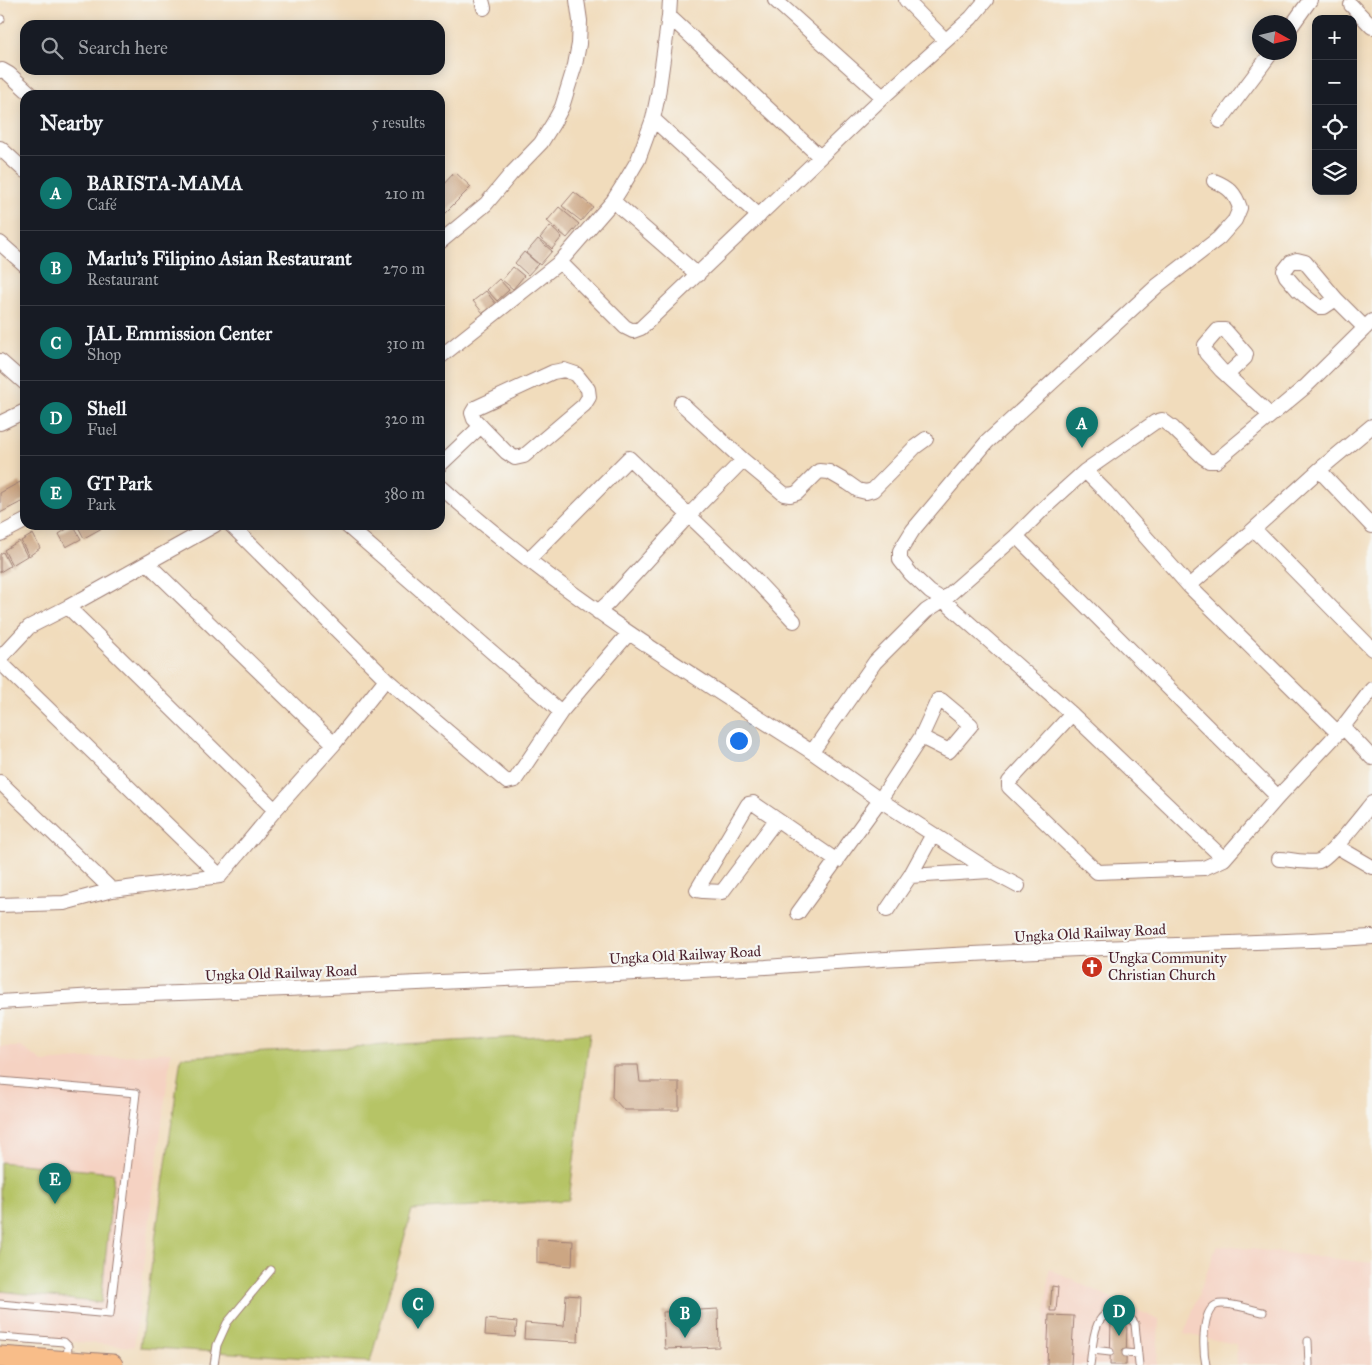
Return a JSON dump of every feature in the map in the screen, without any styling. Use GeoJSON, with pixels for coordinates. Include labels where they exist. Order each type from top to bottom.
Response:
{"type":"FeatureCollection","features":[{"type":"Feature","properties":{"kind":"main road"},"geometry":{"type":"LineString","coordinates":[[0,1357],[112,1365]]}},
{"type":"Feature","properties":{"kind":"street"},"geometry":{"type":"LineString","coordinates":[[445,238],[486,204],[511,174],[541,143],[554,122],[562,107],[575,65],[579,44],[580,21],[577,0]]}},
{"type":"Feature","properties":{"kind":"street"},"geometry":{"type":"LineString","coordinates":[[445,353],[560,262],[613,201],[638,160],[653,119],[670,0]]}},
{"type":"Feature","properties":{"kind":"street"},"geometry":{"type":"LineString","coordinates":[[775,0],[883,97]]}},
{"type":"Feature","properties":{"kind":"street"},"geometry":{"type":"LineString","coordinates":[[906,0],[945,40]]}},
{"type":"Feature","properties":{"kind":"street"},"geometry":{"type":"LineString","coordinates":[[560,262],[625,328],[633,331],[641,328],[883,97],[971,18],[986,0]]}},
{"type":"Feature","properties":{"kind":"street"},"geometry":{"type":"LineString","coordinates":[[1297,18],[1310,0]]}},
{"type":"Feature","properties":{"kind":"street"},"geometry":{"type":"LineString","coordinates":[[1351,5],[1372,27]]}},
{"type":"Feature","properties":{"kind":"street"},"geometry":{"type":"LineString","coordinates":[[669,16],[820,158]]}},
{"type":"Feature","properties":{"kind":"street"},"geometry":{"type":"LineString","coordinates":[[1220,121],[1266,60]]}},
{"type":"Feature","properties":{"kind":"street"},"geometry":{"type":"LineString","coordinates":[[0,71],[2,70],[9,74],[27,90]]}},
{"type":"Feature","properties":{"kind":"street"},"geometry":{"type":"LineString","coordinates":[[653,119],[759,216]]}},
{"type":"Feature","properties":{"kind":"street"},"geometry":{"type":"LineString","coordinates":[[0,148],[20,166]]}},
{"type":"Feature","properties":{"kind":"street"},"geometry":{"type":"LineString","coordinates":[[1214,181],[1225,186],[1236,197],[1240,208],[1235,220],[1219,238],[1158,285],[987,442],[913,530],[900,550],[900,560],[911,574],[930,592],[943,600],[1072,714],[1224,859]]}},
{"type":"Feature","properties":{"kind":"street"},"geometry":{"type":"LineString","coordinates":[[613,201],[698,275]]}},
{"type":"Feature","properties":{"kind":"street"},"geometry":{"type":"LineString","coordinates":[[0,243],[20,261]]}},
{"type":"Feature","properties":{"kind":"street"},"geometry":{"type":"LineString","coordinates":[[812,752],[875,662],[926,611],[943,600],[1016,536],[1085,471],[1155,422],[1162,420],[1173,428],[1202,457],[1209,461],[1216,461],[1305,387],[1368,325],[1336,298]]}},
{"type":"Feature","properties":{"kind":"street"},"geometry":{"type":"LineString","coordinates":[[0,362],[20,379]]}},
{"type":"Feature","properties":{"kind":"street"},"geometry":{"type":"LineString","coordinates":[[564,370],[576,374],[588,389],[589,397],[584,405],[524,456],[515,458],[506,452],[481,426],[474,419],[472,413],[475,408],[553,372],[564,370]]}},
{"type":"Feature","properties":{"kind":"street"},"geometry":{"type":"LineString","coordinates":[[1227,375],[1270,415]]}},
{"type":"Feature","properties":{"kind":"street"},"geometry":{"type":"LineString","coordinates":[[681,403],[743,460],[784,494],[790,495],[796,493],[819,471],[829,472],[858,490],[866,492],[873,490],[915,447],[926,439]]}},
{"type":"Feature","properties":{"kind":"street"},"geometry":{"type":"LineString","coordinates":[[0,423],[20,413]]}},
{"type":"Feature","properties":{"kind":"street"},"geometry":{"type":"LineString","coordinates":[[445,460],[481,426]]}},
{"type":"Feature","properties":{"kind":"street"},"geometry":{"type":"LineString","coordinates":[[1189,586],[1319,470],[1372,426]]}},
{"type":"Feature","properties":{"kind":"street"},"geometry":{"type":"LineString","coordinates":[[528,560],[629,458],[747,571],[794,620]]}},
{"type":"Feature","properties":{"kind":"street"},"geometry":{"type":"LineString","coordinates":[[598,612],[743,460]]}},
{"type":"Feature","properties":{"kind":"street"},"geometry":{"type":"LineString","coordinates":[[1319,470],[1372,526]]}},
{"type":"Feature","properties":{"kind":"street"},"geometry":{"type":"LineString","coordinates":[[1085,471],[1189,586],[1340,730],[1372,758]]}},
{"type":"Feature","properties":{"kind":"street"},"geometry":{"type":"LineString","coordinates":[[445,491],[471,515],[528,560],[628,633],[812,752],[880,800],[990,871],[1018,886]]}},
{"type":"Feature","properties":{"kind":"street"},"geometry":{"type":"LineString","coordinates":[[0,534],[20,524]]}},
{"type":"Feature","properties":{"kind":"street"},"geometry":{"type":"LineString","coordinates":[[1254,529],[1372,649]]}},
{"type":"Feature","properties":{"kind":"street"},"geometry":{"type":"LineString","coordinates":[[0,658],[29,627],[206,530]]}},
{"type":"Feature","properties":{"kind":"street"},"geometry":{"type":"LineString","coordinates":[[236,530],[386,679],[507,782],[515,780],[561,712],[628,633]]}},
{"type":"Feature","properties":{"kind":"street"},"geometry":{"type":"LineString","coordinates":[[352,530],[561,712]]}},
{"type":"Feature","properties":{"kind":"street"},"geometry":{"type":"LineString","coordinates":[[1016,536],[1278,796]]}},
{"type":"Feature","properties":{"kind":"street"},"geometry":{"type":"LineString","coordinates":[[147,563],[334,744]]}},
{"type":"Feature","properties":{"kind":"street"},"geometry":{"type":"LineString","coordinates":[[68,607],[275,810]]}},
{"type":"Feature","properties":{"kind":"street"},"geometry":{"type":"LineString","coordinates":[[0,662],[220,876]]}},
{"type":"Feature","properties":{"kind":"street"},"geometry":{"type":"LineString","coordinates":[[2,902],[64,903],[112,890],[220,876],[275,810],[334,744],[386,679]]}},
{"type":"Feature","properties":{"kind":"street"},"geometry":{"type":"LineString","coordinates":[[1072,714],[1009,786],[1097,872],[1204,868],[1224,859],[1278,796],[1340,730],[1372,690]]}},
{"type":"Feature","properties":{"kind":"street"},"geometry":{"type":"LineString","coordinates":[[798,913],[880,800],[921,737]]}},
{"type":"Feature","properties":{"kind":"street"},"geometry":{"type":"LineString","coordinates":[[0,782],[112,890]]}},
{"type":"Feature","properties":{"kind":"street"},"geometry":{"type":"LineString","coordinates":[[1280,858],[1319,861],[1336,846],[1372,803]]}},
{"type":"Feature","properties":{"kind":"street"},"geometry":{"type":"LineString","coordinates":[[776,820],[722,892],[703,892],[697,890],[748,804],[753,804],[836,861]]}},
{"type":"Feature","properties":{"kind":"street"},"geometry":{"type":"LineString","coordinates":[[887,910],[910,876],[933,834]]}},
{"type":"Feature","properties":{"kind":"street"},"geometry":{"type":"LineString","coordinates":[[1336,846],[1372,867]]}},
{"type":"Feature","properties":{"kind":"street"},"geometry":{"type":"LineString","coordinates":[[910,876],[990,871]]}},
{"type":"Feature","properties":{"kind":"street","name":"Ungka Old Railway Road"},"geometry":{"type":"LineString","coordinates":[[0,1002],[95,996],[294,989],[748,968],[1127,946],[1304,942],[1372,937]]}},
{"type":"Feature","properties":{"kind":"lane"},"geometry":{"type":"LineString","coordinates":[[0,1081],[136,1093],[110,1314],[0,1304]]}},
{"type":"Feature","properties":{"kind":"lane"},"geometry":{"type":"LineString","coordinates":[[214,1365],[217,1345],[227,1323],[271,1270]]}},
{"type":"Feature","properties":{"kind":"lane"},"geometry":{"type":"LineString","coordinates":[[1206,1365],[1204,1325],[1211,1310],[1216,1305],[1224,1304],[1263,1312]]}},
{"type":"Feature","properties":{"kind":"lane"},"geometry":{"type":"LineString","coordinates":[[1090,1365],[1097,1325],[1101,1317],[1107,1313],[1117,1312],[1129,1317],[1135,1324],[1139,1365]]}},
{"type":"Feature","properties":{"kind":"lane"},"geometry":{"type":"LineString","coordinates":[[0,1338],[64,1342],[68,1346],[66,1362]]}},
{"type":"Feature","properties":{"kind":"lane"},"geometry":{"type":"LineString","coordinates":[[1308,1341],[1309,1365]]}},
{"type":"Feature","properties":{"kind":"lane"},"geometry":{"type":"LineString","coordinates":[[1093,1350],[1110,1352]]}},
{"type":"Feature","properties":{"kind":"lane"},"geometry":{"type":"LineString","coordinates":[[1126,1353],[1138,1354]]}},
{"type":"Feature","properties":{"kind":"shaded area"},"geometry":{"type":"Polygon","coordinates":[[[0,1047],[21,1047],[43,1062],[171,1052],[134,1347],[0,1335],[0,1047]]]}},
{"type":"Feature","properties":{"kind":"shaded area"},"geometry":{"type":"Polygon","coordinates":[[[1217,1245],[1372,1263],[1372,1365],[1237,1364],[1236,1344],[1184,1334],[1217,1245]]]}},
{"type":"Feature","properties":{"kind":"shaded area"},"geometry":{"type":"Polygon","coordinates":[[[1049,1269],[1159,1320],[1157,1365],[1042,1365],[1049,1269]]]}},
{"type":"Feature","properties":{"kind":"green space"},"geometry":{"type":"Polygon","coordinates":[[[590,1033],[569,1200],[412,1210],[370,1362],[140,1347],[181,1057],[590,1033]]]}},
{"type":"Feature","properties":{"kind":"green space"},"geometry":{"type":"Polygon","coordinates":[[[0,1162],[114,1173],[101,1303],[0,1291],[0,1162]]]}},
{"type":"Feature","properties":{"kind":"building"},"geometry":{"type":"Polygon","coordinates":[[[455,172],[471,187],[445,213],[445,183],[455,172]]]}},
{"type":"Feature","properties":{"kind":"building"},"geometry":{"type":"Polygon","coordinates":[[[574,192],[593,207],[581,221],[562,206],[574,192]]]}},
{"type":"Feature","properties":{"kind":"building"},"geometry":{"type":"Polygon","coordinates":[[[559,207],[579,224],[567,238],[547,221],[559,207]]]}},
{"type":"Feature","properties":{"kind":"building"},"geometry":{"type":"Polygon","coordinates":[[[550,226],[562,237],[552,249],[540,238],[550,226]]]}},
{"type":"Feature","properties":{"kind":"building"},"geometry":{"type":"Polygon","coordinates":[[[538,239],[552,251],[540,265],[526,253],[538,239]]]}},
{"type":"Feature","properties":{"kind":"building"},"geometry":{"type":"Polygon","coordinates":[[[524,252],[538,264],[528,275],[515,263],[524,252]]]}},
{"type":"Feature","properties":{"kind":"building"},"geometry":{"type":"Polygon","coordinates":[[[513,267],[524,276],[513,289],[502,280],[513,267]]]}},
{"type":"Feature","properties":{"kind":"building"},"geometry":{"type":"Polygon","coordinates":[[[499,279],[509,290],[497,301],[487,290],[499,279]]]}},
{"type":"Feature","properties":{"kind":"building"},"geometry":{"type":"Polygon","coordinates":[[[486,291],[496,304],[483,313],[473,301],[486,291]]]}},
{"type":"Feature","properties":{"kind":"building"},"geometry":{"type":"Polygon","coordinates":[[[20,482],[20,503],[0,513],[0,493],[20,482]]]}},
{"type":"Feature","properties":{"kind":"building"},"geometry":{"type":"Polygon","coordinates":[[[65,530],[76,530],[81,539],[66,547],[59,534],[65,530]]]}},
{"type":"Feature","properties":{"kind":"building"},"geometry":{"type":"Polygon","coordinates":[[[80,530],[98,530],[84,538],[80,530]]]}},
{"type":"Feature","properties":{"kind":"building"},"geometry":{"type":"Polygon","coordinates":[[[33,534],[40,548],[29,556],[21,541],[33,534]]]}},
{"type":"Feature","properties":{"kind":"building"},"geometry":{"type":"Polygon","coordinates":[[[19,541],[27,556],[12,565],[4,550],[19,541]]]}},
{"type":"Feature","properties":{"kind":"building"},"geometry":{"type":"Polygon","coordinates":[[[3,552],[10,566],[0,572],[0,554],[3,552]]]}},
{"type":"Feature","properties":{"kind":"building"},"geometry":{"type":"Polygon","coordinates":[[[613,1065],[638,1065],[640,1082],[679,1082],[679,1110],[624,1110],[612,1097],[613,1065]]]}},
{"type":"Feature","properties":{"kind":"building"},"geometry":{"type":"Polygon","coordinates":[[[537,1239],[573,1241],[572,1266],[537,1263],[537,1239]]]}},
{"type":"Feature","properties":{"kind":"building"},"geometry":{"type":"Polygon","coordinates":[[[1052,1286],[1058,1287],[1056,1311],[1050,1311],[1052,1286]]]}},
{"type":"Feature","properties":{"kind":"building"},"geometry":{"type":"Polygon","coordinates":[[[566,1295],[580,1296],[578,1342],[524,1339],[525,1323],[564,1326],[566,1295]]]}},
{"type":"Feature","properties":{"kind":"building"},"geometry":{"type":"Polygon","coordinates":[[[718,1309],[719,1347],[665,1349],[663,1312],[718,1309]]]}},
{"type":"Feature","properties":{"kind":"building"},"geometry":{"type":"Polygon","coordinates":[[[1049,1315],[1074,1316],[1071,1365],[1047,1365],[1049,1315]]]}},
{"type":"Feature","properties":{"kind":"building"},"geometry":{"type":"Polygon","coordinates":[[[486,1319],[517,1322],[515,1337],[485,1335],[486,1319]]]}},
{"type":"Feature","properties":{"kind":"building"},"geometry":{"type":"Polygon","coordinates":[[[1111,1320],[1127,1320],[1126,1365],[1110,1365],[1111,1320]]]}},
{"type":"Feature","properties":{"kind":"place","name":"BARISTA-MAMA"},"geometry":{"type":"Point","coordinates":[1082,448]}},
{"type":"Feature","properties":{"kind":"place","name":"Ungka Community Christian Church"},"geometry":{"type":"Point","coordinates":[1092,967]}},
{"type":"Feature","properties":{"kind":"place","name":"GT Park"},"geometry":{"type":"Point","coordinates":[55,1204]}},
{"type":"Feature","properties":{"kind":"place","name":"JAL Emmission Center"},"geometry":{"type":"Point","coordinates":[418,1329]}},
{"type":"Feature","properties":{"kind":"place","name":"Shell"},"geometry":{"type":"Point","coordinates":[1119,1336]}},
{"type":"Feature","properties":{"kind":"place","name":"Marlu's Filipino Asian Restaurant"},"geometry":{"type":"Point","coordinates":[685,1338]}}]}
